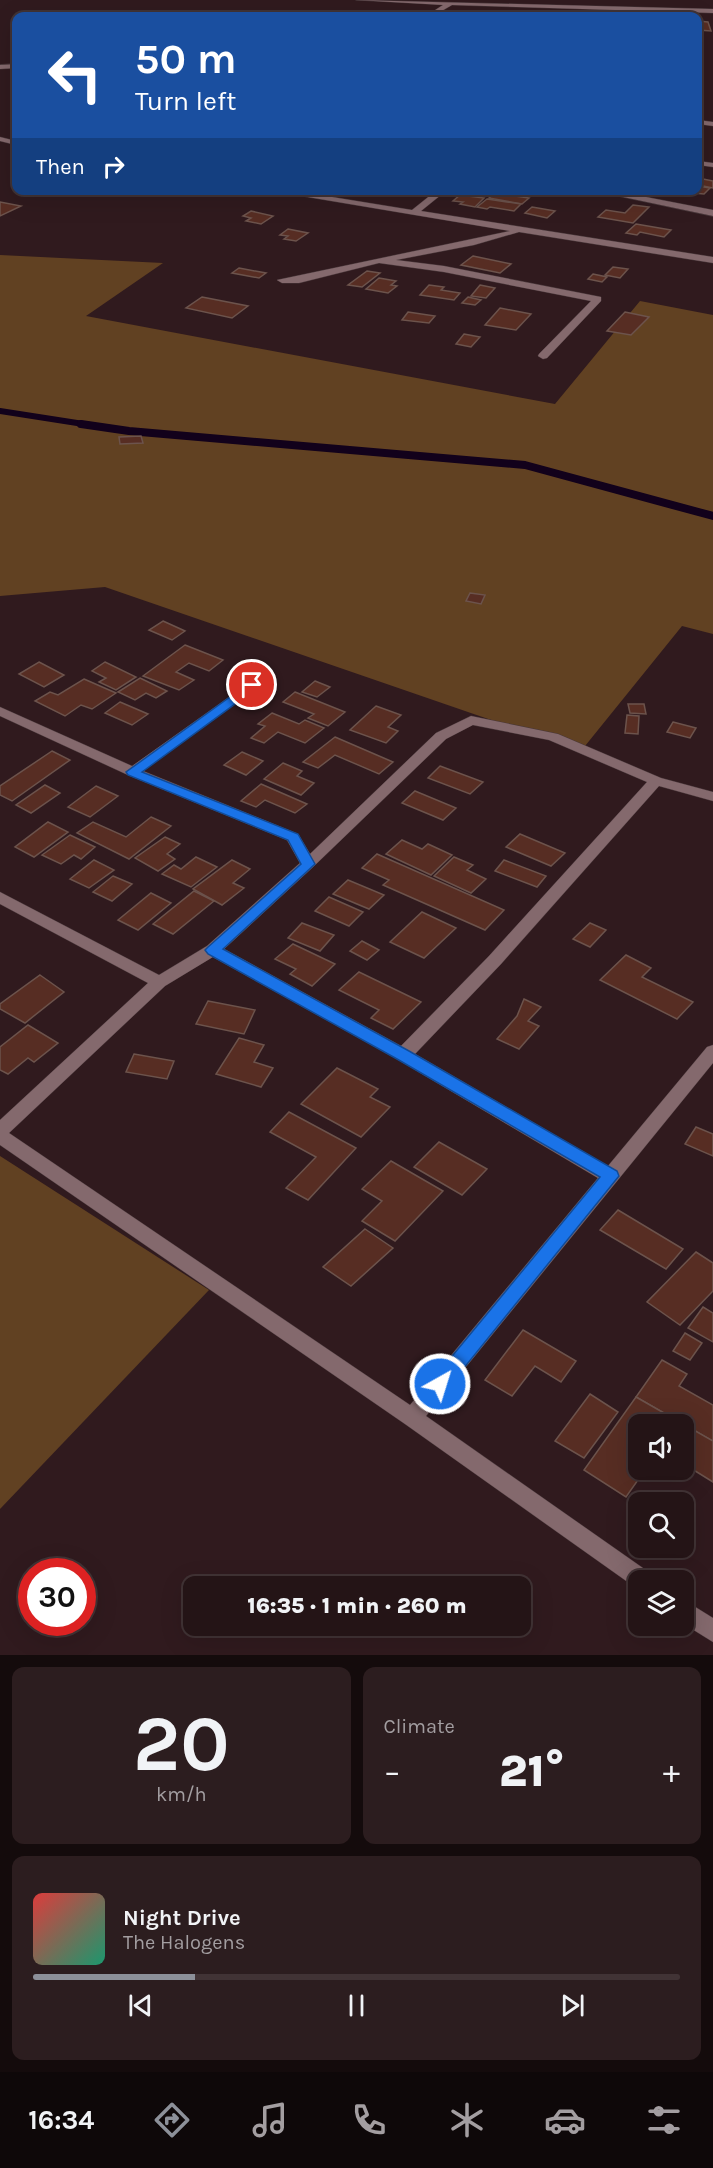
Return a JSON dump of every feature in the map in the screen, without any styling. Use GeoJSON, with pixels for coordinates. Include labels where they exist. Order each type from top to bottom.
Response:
{"type":"FeatureCollection","features":[{"type":"Feature","properties":{"kind":"street"},"geometry":{"type":"LineString","coordinates":[[359,0],[713,11]]}},
{"type":"Feature","properties":{"kind":"street"},"geometry":{"type":"LineString","coordinates":[[435,12],[450,3]]}},
{"type":"Feature","properties":{"kind":"street"},"geometry":{"type":"LineString","coordinates":[[301,195],[713,260]]}},
{"type":"Feature","properties":{"kind":"street"},"geometry":{"type":"LineString","coordinates":[[413,213],[436,195]]}},
{"type":"Feature","properties":{"kind":"street"},"geometry":{"type":"LineString","coordinates":[[620,195],[713,213]]}},
{"type":"Feature","properties":{"kind":"street"},"geometry":{"type":"LineString","coordinates":[[282,280],[295,282],[377,260],[438,250],[521,231]]}},
{"type":"Feature","properties":{"kind":"street"},"geometry":{"type":"LineString","coordinates":[[377,260],[444,269],[598,299],[543,356]]}},
{"type":"Feature","properties":{"kind":"street"},"geometry":{"type":"LineString","coordinates":[[133,772],[252,685]]}},
{"type":"Feature","properties":{"kind":"street"},"geometry":{"type":"LineString","coordinates":[[0,711],[133,772],[293,837],[308,864]]}},
{"type":"Feature","properties":{"kind":"street"},"geometry":{"type":"LineString","coordinates":[[0,1131],[159,982],[213,950],[308,864],[441,736],[471,720],[553,737],[656,781],[713,797]]}},
{"type":"Feature","properties":{"kind":"street"},"geometry":{"type":"LineString","coordinates":[[403,1055],[495,960],[656,781]]}},
{"type":"Feature","properties":{"kind":"street"},"geometry":{"type":"LineString","coordinates":[[0,897],[159,982]]}},
{"type":"Feature","properties":{"kind":"street"},"geometry":{"type":"LineString","coordinates":[[213,950],[403,1055],[611,1176]]}},
{"type":"Feature","properties":{"kind":"street"},"geometry":{"type":"LineString","coordinates":[[412,1418],[713,1051]]}},
{"type":"Feature","properties":{"kind":"street"},"geometry":{"type":"LineString","coordinates":[[0,1136],[412,1418],[628,1571]]}},
{"type":"Feature","properties":{"kind":"street"},"geometry":{"type":"LineString","coordinates":[[694,1618],[713,1631]]}},
{"type":"Feature","properties":{"kind":"shaded area"},"geometry":{"type":"Polygon","coordinates":[[[0,255],[163,263],[86,316],[555,404],[640,301],[713,315],[713,634],[682,626],[581,751],[105,587],[0,596],[0,255]]]}},
{"type":"Feature","properties":{"kind":"shaded area"},"geometry":{"type":"Polygon","coordinates":[[[0,1156],[209,1290],[0,1509],[0,1156]]]}},
{"type":"Feature","properties":{"kind":"building"},"geometry":{"type":"Polygon","coordinates":[[[702,21],[708,22],[711,31],[702,30],[702,21]]]}},
{"type":"Feature","properties":{"kind":"building"},"geometry":{"type":"Polygon","coordinates":[[[702,179],[713,181],[713,188],[702,186],[702,179]]]}},
{"type":"Feature","properties":{"kind":"building"},"geometry":{"type":"Polygon","coordinates":[[[702,187],[710,188],[702,194],[702,187]]]}},
{"type":"Feature","properties":{"kind":"building"},"geometry":{"type":"Polygon","coordinates":[[[460,195],[484,198],[475,207],[453,201],[460,195]]]}},
{"type":"Feature","properties":{"kind":"building"},"geometry":{"type":"Polygon","coordinates":[[[493,195],[508,195],[529,198],[522,204],[489,198],[493,195]]]}},
{"type":"Feature","properties":{"kind":"building"},"geometry":{"type":"Polygon","coordinates":[[[487,199],[521,204],[514,211],[477,207],[487,199]]]}},
{"type":"Feature","properties":{"kind":"building"},"geometry":{"type":"Polygon","coordinates":[[[0,202],[21,206],[0,216],[0,202]]]}},
{"type":"Feature","properties":{"kind":"building"},"geometry":{"type":"Polygon","coordinates":[[[633,205],[649,207],[633,223],[598,217],[606,210],[625,213],[633,205]]]}},
{"type":"Feature","properties":{"kind":"building"},"geometry":{"type":"Polygon","coordinates":[[[532,207],[555,211],[547,218],[525,213],[532,207]]]}},
{"type":"Feature","properties":{"kind":"building"},"geometry":{"type":"Polygon","coordinates":[[[251,211],[273,216],[261,224],[246,221],[251,218],[243,216],[251,211]]]}},
{"type":"Feature","properties":{"kind":"building"},"geometry":{"type":"Polygon","coordinates":[[[636,224],[671,230],[664,237],[640,232],[637,235],[626,233],[636,224]]]}},
{"type":"Feature","properties":{"kind":"building"},"geometry":{"type":"Polygon","coordinates":[[[288,229],[308,233],[296,241],[284,239],[288,236],[280,235],[288,229]]]}},
{"type":"Feature","properties":{"kind":"building"},"geometry":{"type":"Polygon","coordinates":[[[473,256],[511,264],[500,273],[461,265],[473,256]]]}},
{"type":"Feature","properties":{"kind":"building"},"geometry":{"type":"Polygon","coordinates":[[[613,267],[628,269],[620,278],[605,275],[613,267]]]}},
{"type":"Feature","properties":{"kind":"building"},"geometry":{"type":"Polygon","coordinates":[[[239,268],[266,273],[259,278],[232,273],[239,268]]]}},
{"type":"Feature","properties":{"kind":"building"},"geometry":{"type":"Polygon","coordinates":[[[367,271],[380,273],[362,287],[348,285],[367,271]]]}},
{"type":"Feature","properties":{"kind":"building"},"geometry":{"type":"Polygon","coordinates":[[[593,274],[607,277],[602,282],[588,279],[593,274]]]}},
{"type":"Feature","properties":{"kind":"building"},"geometry":{"type":"Polygon","coordinates":[[[379,278],[396,281],[391,285],[397,286],[388,293],[366,289],[379,278]]]}},
{"type":"Feature","properties":{"kind":"building"},"geometry":{"type":"Polygon","coordinates":[[[429,285],[444,287],[441,290],[460,293],[454,300],[420,295],[429,285]]]}},
{"type":"Feature","properties":{"kind":"building"},"geometry":{"type":"Polygon","coordinates":[[[480,285],[495,288],[486,298],[471,296],[480,285]]]}},
{"type":"Feature","properties":{"kind":"building"},"geometry":{"type":"Polygon","coordinates":[[[202,297],[248,306],[232,318],[186,308],[202,297]]]}},
{"type":"Feature","properties":{"kind":"building"},"geometry":{"type":"Polygon","coordinates":[[[468,297],[481,300],[475,305],[462,303],[468,297]]]}},
{"type":"Feature","properties":{"kind":"building"},"geometry":{"type":"Polygon","coordinates":[[[500,308],[531,314],[516,330],[485,325],[500,308]]]}},
{"type":"Feature","properties":{"kind":"building"},"geometry":{"type":"Polygon","coordinates":[[[408,312],[435,316],[429,323],[402,320],[408,312]]]}},
{"type":"Feature","properties":{"kind":"building"},"geometry":{"type":"Polygon","coordinates":[[[625,312],[649,317],[631,335],[607,331],[625,312]]]}},
{"type":"Feature","properties":{"kind":"building"},"geometry":{"type":"Polygon","coordinates":[[[464,334],[480,337],[471,347],[456,344],[464,334]]]}},
{"type":"Feature","properties":{"kind":"building"},"geometry":{"type":"Polygon","coordinates":[[[141,436],[143,443],[120,444],[119,437],[141,436]]]}},
{"type":"Feature","properties":{"kind":"building"},"geometry":{"type":"Polygon","coordinates":[[[470,593],[485,595],[481,604],[466,601],[470,593]]]}},
{"type":"Feature","properties":{"kind":"building"},"geometry":{"type":"Polygon","coordinates":[[[163,621],[185,631],[172,640],[149,630],[163,621]]]}},
{"type":"Feature","properties":{"kind":"building"},"geometry":{"type":"Polygon","coordinates":[[[185,645],[223,660],[209,671],[189,663],[176,672],[194,680],[179,690],[143,676],[185,645]]]}},
{"type":"Feature","properties":{"kind":"building"},"geometry":{"type":"Polygon","coordinates":[[[39,662],[64,675],[44,687],[19,674],[39,662]]]}},
{"type":"Feature","properties":{"kind":"building"},"geometry":{"type":"Polygon","coordinates":[[[105,662],[136,677],[116,690],[99,682],[106,678],[92,671],[105,662]]]}},
{"type":"Feature","properties":{"kind":"building"},"geometry":{"type":"Polygon","coordinates":[[[140,678],[167,691],[156,698],[146,693],[135,700],[118,692],[140,678]]]}},
{"type":"Feature","properties":{"kind":"building"},"geometry":{"type":"Polygon","coordinates":[[[84,679],[116,693],[92,709],[81,705],[65,716],[35,701],[50,692],[58,695],[84,679]]]}},
{"type":"Feature","properties":{"kind":"building"},"geometry":{"type":"Polygon","coordinates":[[[315,681],[330,687],[317,697],[302,692],[315,681]]]}},
{"type":"Feature","properties":{"kind":"building"},"geometry":{"type":"Polygon","coordinates":[[[295,692],[345,712],[328,726],[308,718],[314,714],[283,702],[295,692]]]}},
{"type":"Feature","properties":{"kind":"building"},"geometry":{"type":"Polygon","coordinates":[[[120,702],[148,714],[132,725],[105,713],[120,702]]]}},
{"type":"Feature","properties":{"kind":"building"},"geometry":{"type":"Polygon","coordinates":[[[628,704],[644,704],[646,714],[630,713],[628,704]]]}},
{"type":"Feature","properties":{"kind":"building"},"geometry":{"type":"Polygon","coordinates":[[[376,706],[401,715],[388,727],[398,731],[386,743],[350,730],[376,706]]]}},
{"type":"Feature","properties":{"kind":"building"},"geometry":{"type":"Polygon","coordinates":[[[272,713],[299,724],[305,720],[324,728],[305,743],[278,732],[264,743],[251,738],[265,726],[258,724],[272,713]]]}},
{"type":"Feature","properties":{"kind":"building"},"geometry":{"type":"Polygon","coordinates":[[[627,715],[639,716],[638,734],[625,733],[627,715]]]}},
{"type":"Feature","properties":{"kind":"building"},"geometry":{"type":"Polygon","coordinates":[[[673,722],[696,728],[690,738],[667,732],[673,722]]]}},
{"type":"Feature","properties":{"kind":"building"},"geometry":{"type":"Polygon","coordinates":[[[335,737],[393,762],[379,774],[335,755],[318,768],[303,762],[335,737]]]}},
{"type":"Feature","properties":{"kind":"building"},"geometry":{"type":"Polygon","coordinates":[[[52,751],[70,760],[12,801],[0,795],[0,786],[52,751]]]}},
{"type":"Feature","properties":{"kind":"building"},"geometry":{"type":"Polygon","coordinates":[[[242,752],[263,761],[246,775],[224,765],[242,752]]]}},
{"type":"Feature","properties":{"kind":"building"},"geometry":{"type":"Polygon","coordinates":[[[283,763],[302,771],[297,776],[314,783],[301,795],[264,779],[283,763]]]}},
{"type":"Feature","properties":{"kind":"building"},"geometry":{"type":"Polygon","coordinates":[[[440,766],[483,782],[470,794],[428,778],[440,766]]]}},
{"type":"Feature","properties":{"kind":"building"},"geometry":{"type":"Polygon","coordinates":[[[261,784],[307,804],[295,813],[265,800],[256,807],[241,801],[261,784]]]}},
{"type":"Feature","properties":{"kind":"building"},"geometry":{"type":"Polygon","coordinates":[[[45,785],[60,793],[31,813],[16,805],[45,785]]]}},
{"type":"Feature","properties":{"kind":"building"},"geometry":{"type":"Polygon","coordinates":[[[96,786],[118,796],[90,817],[68,807],[96,786]]]}},
{"type":"Feature","properties":{"kind":"building"},"geometry":{"type":"Polygon","coordinates":[[[415,791],[456,808],[443,820],[402,803],[415,791]]]}},
{"type":"Feature","properties":{"kind":"building"},"geometry":{"type":"Polygon","coordinates":[[[151,817],[171,826],[129,859],[77,833],[93,822],[126,837],[151,817]]]}},
{"type":"Feature","properties":{"kind":"building"},"geometry":{"type":"Polygon","coordinates":[[[48,822],[68,832],[34,857],[15,847],[48,822]]]}},
{"type":"Feature","properties":{"kind":"building"},"geometry":{"type":"Polygon","coordinates":[[[520,834],[565,853],[551,866],[506,847],[520,834]]]}},
{"type":"Feature","properties":{"kind":"building"},"geometry":{"type":"Polygon","coordinates":[[[70,835],[95,847],[81,859],[74,855],[61,864],[42,855],[70,835]]]}},
{"type":"Feature","properties":{"kind":"building"},"geometry":{"type":"Polygon","coordinates":[[[165,837],[180,844],[167,854],[175,859],[158,871],[135,858],[165,837]]]}},
{"type":"Feature","properties":{"kind":"building"},"geometry":{"type":"Polygon","coordinates":[[[402,840],[422,849],[428,844],[452,855],[431,875],[386,854],[402,840]]]}},
{"type":"Feature","properties":{"kind":"building"},"geometry":{"type":"Polygon","coordinates":[[[377,854],[504,910],[485,930],[383,885],[389,880],[362,868],[377,854]]]}},
{"type":"Feature","properties":{"kind":"building"},"geometry":{"type":"Polygon","coordinates":[[[196,857],[217,867],[191,887],[162,874],[174,865],[181,869],[196,857]]]}},
{"type":"Feature","properties":{"kind":"building"},"geometry":{"type":"Polygon","coordinates":[[[454,857],[473,865],[467,870],[486,879],[471,893],[434,876],[454,857]]]}},
{"type":"Feature","properties":{"kind":"building"},"geometry":{"type":"Polygon","coordinates":[[[94,860],[114,870],[89,888],[70,879],[94,860]]]}},
{"type":"Feature","properties":{"kind":"building"},"geometry":{"type":"Polygon","coordinates":[[[232,860],[250,869],[233,883],[244,888],[222,905],[193,889],[232,860]]]}},
{"type":"Feature","properties":{"kind":"building"},"geometry":{"type":"Polygon","coordinates":[[[504,860],[546,876],[537,887],[495,871],[504,860]]]}},
{"type":"Feature","properties":{"kind":"building"},"geometry":{"type":"Polygon","coordinates":[[[113,876],[132,884],[112,901],[93,892],[113,876]]]}},
{"type":"Feature","properties":{"kind":"building"},"geometry":{"type":"Polygon","coordinates":[[[348,880],[384,895],[369,909],[333,894],[348,880]]]}},
{"type":"Feature","properties":{"kind":"building"},"geometry":{"type":"Polygon","coordinates":[[[194,891],[214,901],[173,934],[153,924],[194,891]]]}},
{"type":"Feature","properties":{"kind":"building"},"geometry":{"type":"Polygon","coordinates":[[[151,893],[171,903],[138,930],[118,920],[151,893]]]}},
{"type":"Feature","properties":{"kind":"building"},"geometry":{"type":"Polygon","coordinates":[[[329,897],[363,912],[349,926],[315,911],[329,897]]]}},
{"type":"Feature","properties":{"kind":"building"},"geometry":{"type":"Polygon","coordinates":[[[422,912],[456,928],[424,958],[390,942],[422,912]]]}},
{"type":"Feature","properties":{"kind":"building"},"geometry":{"type":"Polygon","coordinates":[[[302,923],[334,935],[320,951],[288,938],[302,923]]]}},
{"type":"Feature","properties":{"kind":"building"},"geometry":{"type":"Polygon","coordinates":[[[590,923],[606,930],[590,947],[573,939],[590,923]]]}},
{"type":"Feature","properties":{"kind":"building"},"geometry":{"type":"Polygon","coordinates":[[[362,941],[379,950],[367,960],[350,951],[362,941]]]}},
{"type":"Feature","properties":{"kind":"building"},"geometry":{"type":"Polygon","coordinates":[[[293,944],[335,964],[312,986],[290,974],[296,969],[275,959],[293,944]]]}},
{"type":"Feature","properties":{"kind":"building"},"geometry":{"type":"Polygon","coordinates":[[[626,955],[651,968],[642,977],[693,1002],[677,1019],[600,980],[626,955]]]}},
{"type":"Feature","properties":{"kind":"building"},"geometry":{"type":"Polygon","coordinates":[[[359,972],[421,1002],[393,1029],[371,1018],[379,1010],[339,990],[359,972]]]}},
{"type":"Feature","properties":{"kind":"building"},"geometry":{"type":"Polygon","coordinates":[[[40,975],[64,992],[25,1023],[0,1009],[0,1004],[40,975]]]}},
{"type":"Feature","properties":{"kind":"building"},"geometry":{"type":"Polygon","coordinates":[[[524,999],[541,1007],[528,1021],[539,1026],[519,1049],[497,1039],[517,1016],[524,999]]]}},
{"type":"Feature","properties":{"kind":"building"},"geometry":{"type":"Polygon","coordinates":[[[208,1001],[255,1010],[244,1034],[196,1024],[208,1001]]]}},
{"type":"Feature","properties":{"kind":"building"},"geometry":{"type":"Polygon","coordinates":[[[28,1025],[58,1043],[34,1062],[28,1058],[8,1074],[0,1070],[0,1047],[28,1025]]]}},
{"type":"Feature","properties":{"kind":"building"},"geometry":{"type":"Polygon","coordinates":[[[239,1038],[264,1045],[254,1062],[273,1068],[261,1087],[216,1074],[239,1038]]]}},
{"type":"Feature","properties":{"kind":"building"},"geometry":{"type":"Polygon","coordinates":[[[134,1054],[174,1061],[167,1079],[126,1072],[134,1054]]]}},
{"type":"Feature","properties":{"kind":"building"},"geometry":{"type":"Polygon","coordinates":[[[337,1068],[378,1089],[370,1097],[390,1107],[361,1137],[301,1104],[337,1068]]]}},
{"type":"Feature","properties":{"kind":"building"},"geometry":{"type":"Polygon","coordinates":[[[289,1112],[356,1148],[308,1200],[286,1188],[316,1157],[270,1132],[289,1112]]]}},
{"type":"Feature","properties":{"kind":"building"},"geometry":{"type":"Polygon","coordinates":[[[696,1127],[713,1134],[713,1156],[685,1144],[696,1127]]]}},
{"type":"Feature","properties":{"kind":"building"},"geometry":{"type":"Polygon","coordinates":[[[439,1142],[487,1169],[462,1195],[414,1167],[439,1142]]]}},
{"type":"Feature","properties":{"kind":"building"},"geometry":{"type":"Polygon","coordinates":[[[391,1161],[443,1191],[395,1241],[362,1221],[382,1201],[362,1189],[391,1161]]]}},
{"type":"Feature","properties":{"kind":"building"},"geometry":{"type":"Polygon","coordinates":[[[618,1210],[683,1249],[666,1269],[600,1230],[618,1210]]]}},
{"type":"Feature","properties":{"kind":"building"},"geometry":{"type":"Polygon","coordinates":[[[365,1229],[393,1248],[351,1286],[323,1267],[365,1229]]]}},
{"type":"Feature","properties":{"kind":"building"},"geometry":{"type":"Polygon","coordinates":[[[696,1252],[713,1263],[713,1291],[680,1325],[647,1302],[696,1252]]]}},
{"type":"Feature","properties":{"kind":"building"},"geometry":{"type":"Polygon","coordinates":[[[703,1307],[713,1313],[713,1342],[688,1328],[703,1307]]]}},
{"type":"Feature","properties":{"kind":"building"},"geometry":{"type":"Polygon","coordinates":[[[523,1330],[576,1361],[561,1382],[535,1366],[512,1396],[485,1380],[523,1330]]]}},
{"type":"Feature","properties":{"kind":"building"},"geometry":{"type":"Polygon","coordinates":[[[685,1333],[702,1343],[690,1360],[673,1351],[685,1333]]]}},
{"type":"Feature","properties":{"kind":"building"},"geometry":{"type":"Polygon","coordinates":[[[662,1360],[687,1374],[679,1386],[713,1405],[713,1441],[694,1430],[694,1414],[666,1414],[636,1397],[662,1360]]]}},
{"type":"Feature","properties":{"kind":"building"},"geometry":{"type":"Polygon","coordinates":[[[590,1394],[618,1412],[584,1458],[555,1441],[590,1394]]]}},
{"type":"Feature","properties":{"kind":"building"},"geometry":{"type":"Polygon","coordinates":[[[636,1397],[666,1414],[628,1414],[628,1480],[638,1480],[626,1497],[584,1470],[636,1397]]]}},
{"type":"Feature","properties":{"kind":"building"},"geometry":{"type":"Polygon","coordinates":[[[694,1430],[713,1441],[713,1482],[694,1470],[694,1430]]]}},
{"type":"Feature","properties":{"kind":"waterway"},"geometry":{"type":"LineString","coordinates":[[0,411],[90,425]]}},
{"type":"Feature","properties":{"kind":"waterway"},"geometry":{"type":"LineString","coordinates":[[81,424],[129,431],[525,465],[713,516]]}},
{"type":"Feature","properties":{"kind":"route"},"geometry":{"type":"LineString","coordinates":[[252,685],[133,772],[293,837],[308,864],[213,950],[403,1055],[611,1176],[440,1384]]}}]}
